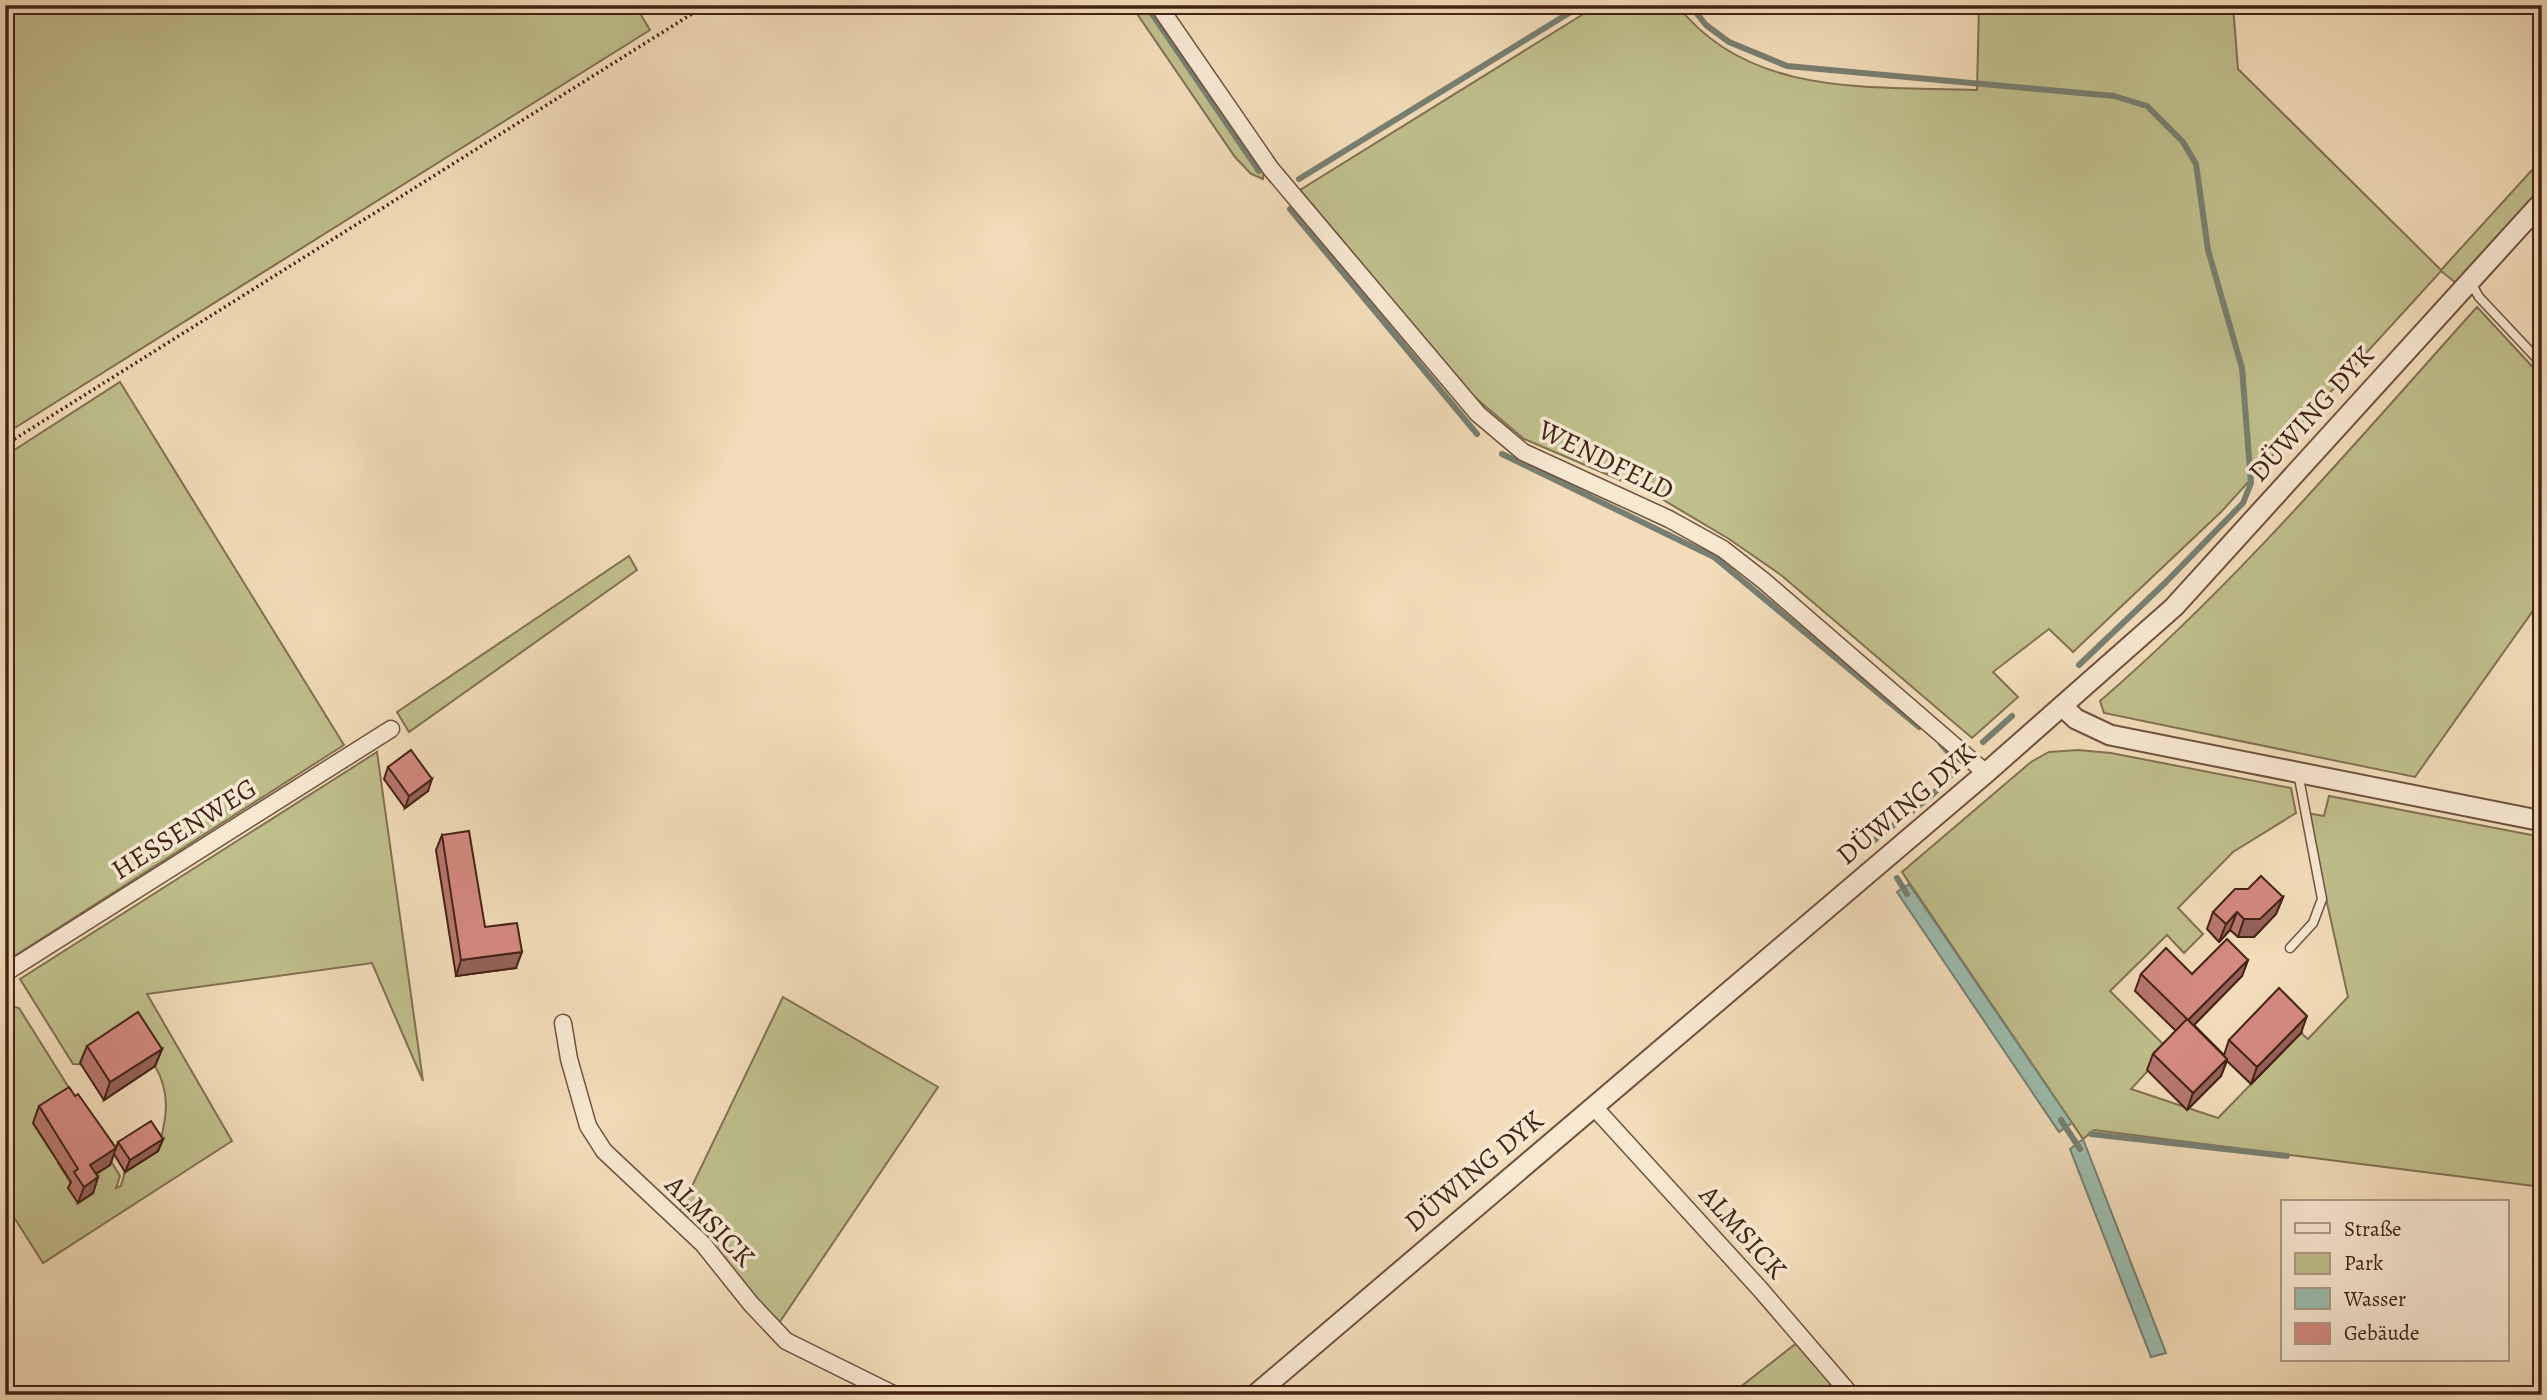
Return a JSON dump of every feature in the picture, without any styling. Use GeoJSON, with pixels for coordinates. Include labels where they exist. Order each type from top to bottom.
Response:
{"type":"FeatureCollection","features":[{"type":"Feature","properties":{"kind":"street","name":"WENDFELD"},"geometry":{"type":"LineString","coordinates":[[1158,5],[1271,169],[1478,414],[1523,452],[1669,519],[1723,548],[1765,581],[1986,773]]}},
{"type":"Feature","properties":{"kind":"street","name":"DÜWING DYK"},"geometry":{"type":"LineString","coordinates":[[1255,1395],[2063,707],[2174,607],[2542,202]]}},
{"type":"Feature","properties":{"kind":"street"},"geometry":{"type":"LineString","coordinates":[[2063,707],[2076,719],[2110,735],[2542,821]]}},
{"type":"Feature","properties":{"kind":"street","name":"HESSENWEG"},"geometry":{"type":"LineString","coordinates":[[5,973],[391,729]]}},
{"type":"Feature","properties":{"kind":"street","name":"ALMSICK"},"geometry":{"type":"LineString","coordinates":[[563,1023],[569,1059],[588,1126],[604,1151],[703,1244],[751,1304],[786,1340],[895,1395]]}},
{"type":"Feature","properties":{"kind":"street","name":"ALMSICK"},"geometry":{"type":"LineString","coordinates":[[1594,1107],[1760,1289],[1851,1395]]}},
{"type":"Feature","properties":{"kind":"lane"},"geometry":{"type":"LineString","coordinates":[[2470,281],[2479,298],[2542,364]]}},
{"type":"Feature","properties":{"kind":"lane"},"geometry":{"type":"LineString","coordinates":[[2290,948],[2313,923],[2322,898],[2298,773]]}},
{"type":"Feature","properties":{"kind":"path"},"geometry":{"type":"LineString","coordinates":[[5,445],[706,5]]}},
{"type":"Feature","properties":{"kind":"green space"},"geometry":{"type":"Polygon","coordinates":[[[5,5],[635,5],[650,30],[5,434],[5,5]]]}},
{"type":"Feature","properties":{"kind":"green space"},"geometry":{"type":"Polygon","coordinates":[[[1131,5],[1147,5],[1264,166],[1263,179],[1251,174],[1235,157],[1131,5]]]}},
{"type":"Feature","properties":{"kind":"green space"},"geometry":{"type":"Polygon","coordinates":[[[1598,5],[1677,5],[1706,35],[1739,57],[1776,72],[1814,81],[1854,86],[1977,90],[1979,5],[2233,5],[2238,69],[2441,270],[2542,159],[2542,189],[2456,283],[2441,271],[2221,512],[2073,652],[2049,629],[1993,672],[2018,697],[1972,738],[1781,575],[1729,539],[1655,495],[1524,439],[1472,395],[1300,190],[1598,5]]]}},
{"type":"Feature","properties":{"kind":"green space"},"geometry":{"type":"Polygon","coordinates":[[[2477,307],[2542,377],[2542,598],[2415,777],[2104,713],[2100,701],[2248,560],[2477,307]]]}},
{"type":"Feature","properties":{"kind":"green space"},"geometry":{"type":"Polygon","coordinates":[[[120,382],[344,745],[5,962],[5,456],[120,382]]]}},
{"type":"Feature","properties":{"kind":"green space"},"geometry":{"type":"Polygon","coordinates":[[[629,556],[637,570],[409,732],[397,712],[629,556]]]}},
{"type":"Feature","properties":{"kind":"green space"},"geometry":{"type":"Polygon","coordinates":[[[2078,750],[2111,753],[2291,788],[2296,813],[2233,852],[2178,908],[2203,934],[2184,953],[2167,935],[2110,991],[2168,1049],[2131,1089],[2218,1118],[2301,1033],[2308,1039],[2348,997],[2307,813],[2324,816],[2329,796],[2542,837],[2542,1187],[2094,1130],[2083,1139],[1902,872],[2031,762],[2049,752],[2078,750]]]}},
{"type":"Feature","properties":{"kind":"green space"},"geometry":{"type":"Polygon","coordinates":[[[377,752],[423,1081],[372,963],[147,994],[232,1141],[43,1263],[5,1203],[5,1004],[19,1008],[74,1096],[58,1163],[72,1185],[84,1181],[112,1163],[120,1176],[116,1188],[121,1186],[125,1172],[158,1151],[166,1097],[155,1066],[73,1064],[20,979],[377,752]]]}},
{"type":"Feature","properties":{"kind":"green space"},"geometry":{"type":"Polygon","coordinates":[[[783,997],[938,1087],[777,1326],[679,1213],[783,997]]]}},
{"type":"Feature","properties":{"kind":"green space"},"geometry":{"type":"Polygon","coordinates":[[[1798,1342],[1831,1384],[1821,1395],[1730,1395],[1798,1342]]]}},
{"type":"Feature","properties":{"kind":"water"},"geometry":{"type":"Polygon","coordinates":[[[1909,884],[2072,1123],[2059,1132],[1897,892],[1909,884]]]}},
{"type":"Feature","properties":{"kind":"water"},"geometry":{"type":"Polygon","coordinates":[[[2083,1139],[2166,1353],[2151,1357],[2070,1149],[2083,1139]]]}},
{"type":"Feature","properties":{"kind":"building"},"geometry":{"type":"Polygon","coordinates":[[[411,750],[432,779],[409,796],[388,767],[411,750]]]}},
{"type":"Feature","properties":{"kind":"building"},"geometry":{"type":"Polygon","coordinates":[[[469,831],[485,927],[517,923],[522,952],[461,960],[442,835],[469,831]]]}},
{"type":"Feature","properties":{"kind":"building"},"geometry":{"type":"Polygon","coordinates":[[[2261,876],[2283,897],[2260,919],[2244,919],[2237,912],[2226,924],[2213,912],[2235,889],[2248,889],[2261,876]]]}},
{"type":"Feature","properties":{"kind":"building"},"geometry":{"type":"Polygon","coordinates":[[[2227,939],[2248,960],[2188,1020],[2227,1059],[2193,1093],[2153,1054],[2187,1019],[2141,974],[2166,948],[2192,974],[2227,939]]]}},
{"type":"Feature","properties":{"kind":"building"},"geometry":{"type":"Polygon","coordinates":[[[2279,988],[2307,1016],[2257,1067],[2229,1040],[2279,988]]]}},
{"type":"Feature","properties":{"kind":"building"},"geometry":{"type":"Polygon","coordinates":[[[138,1012],[162,1049],[110,1082],[87,1046],[138,1012]]]}},
{"type":"Feature","properties":{"kind":"building"},"geometry":{"type":"Polygon","coordinates":[[[69,1087],[75,1096],[78,1094],[116,1148],[90,1165],[98,1177],[84,1187],[74,1172],[78,1169],[39,1106],[69,1087]]]}},
{"type":"Feature","properties":{"kind":"building"},"geometry":{"type":"Polygon","coordinates":[[[151,1121],[163,1139],[130,1160],[118,1142],[151,1121]]]}},
{"type":"Feature","properties":{"kind":"waterway"},"geometry":{"type":"LineString","coordinates":[[1146,5],[1259,171]]}},
{"type":"Feature","properties":{"kind":"waterway"},"geometry":{"type":"LineString","coordinates":[[1299,179],[1582,5]]}},
{"type":"Feature","properties":{"kind":"waterway"},"geometry":{"type":"LineString","coordinates":[[1690,5],[1706,25],[1729,42],[1787,66],[2114,96],[2147,106],[2183,142],[2196,164],[2208,250],[2242,368],[2251,483],[2243,503],[2079,665]]}},
{"type":"Feature","properties":{"kind":"waterway"},"geometry":{"type":"LineString","coordinates":[[1290,209],[1477,434]]}},
{"type":"Feature","properties":{"kind":"waterway"},"geometry":{"type":"LineString","coordinates":[[1502,454],[1714,557],[1919,727]]}},
{"type":"Feature","properties":{"kind":"waterway"},"geometry":{"type":"LineString","coordinates":[[1983,742],[2012,716]]}},
{"type":"Feature","properties":{"kind":"waterway"},"geometry":{"type":"LineString","coordinates":[[1872,842],[1931,796],[1950,776],[1954,768],[1953,761],[1941,744]]}},
{"type":"Feature","properties":{"kind":"waterway"},"geometry":{"type":"LineString","coordinates":[[1897,878],[1907,894]]}},
{"type":"Feature","properties":{"kind":"waterway"},"geometry":{"type":"LineString","coordinates":[[2061,1120],[2080,1149]]}},
{"type":"Feature","properties":{"kind":"waterway"},"geometry":{"type":"LineString","coordinates":[[2091,1134],[2287,1156]]}}]}
